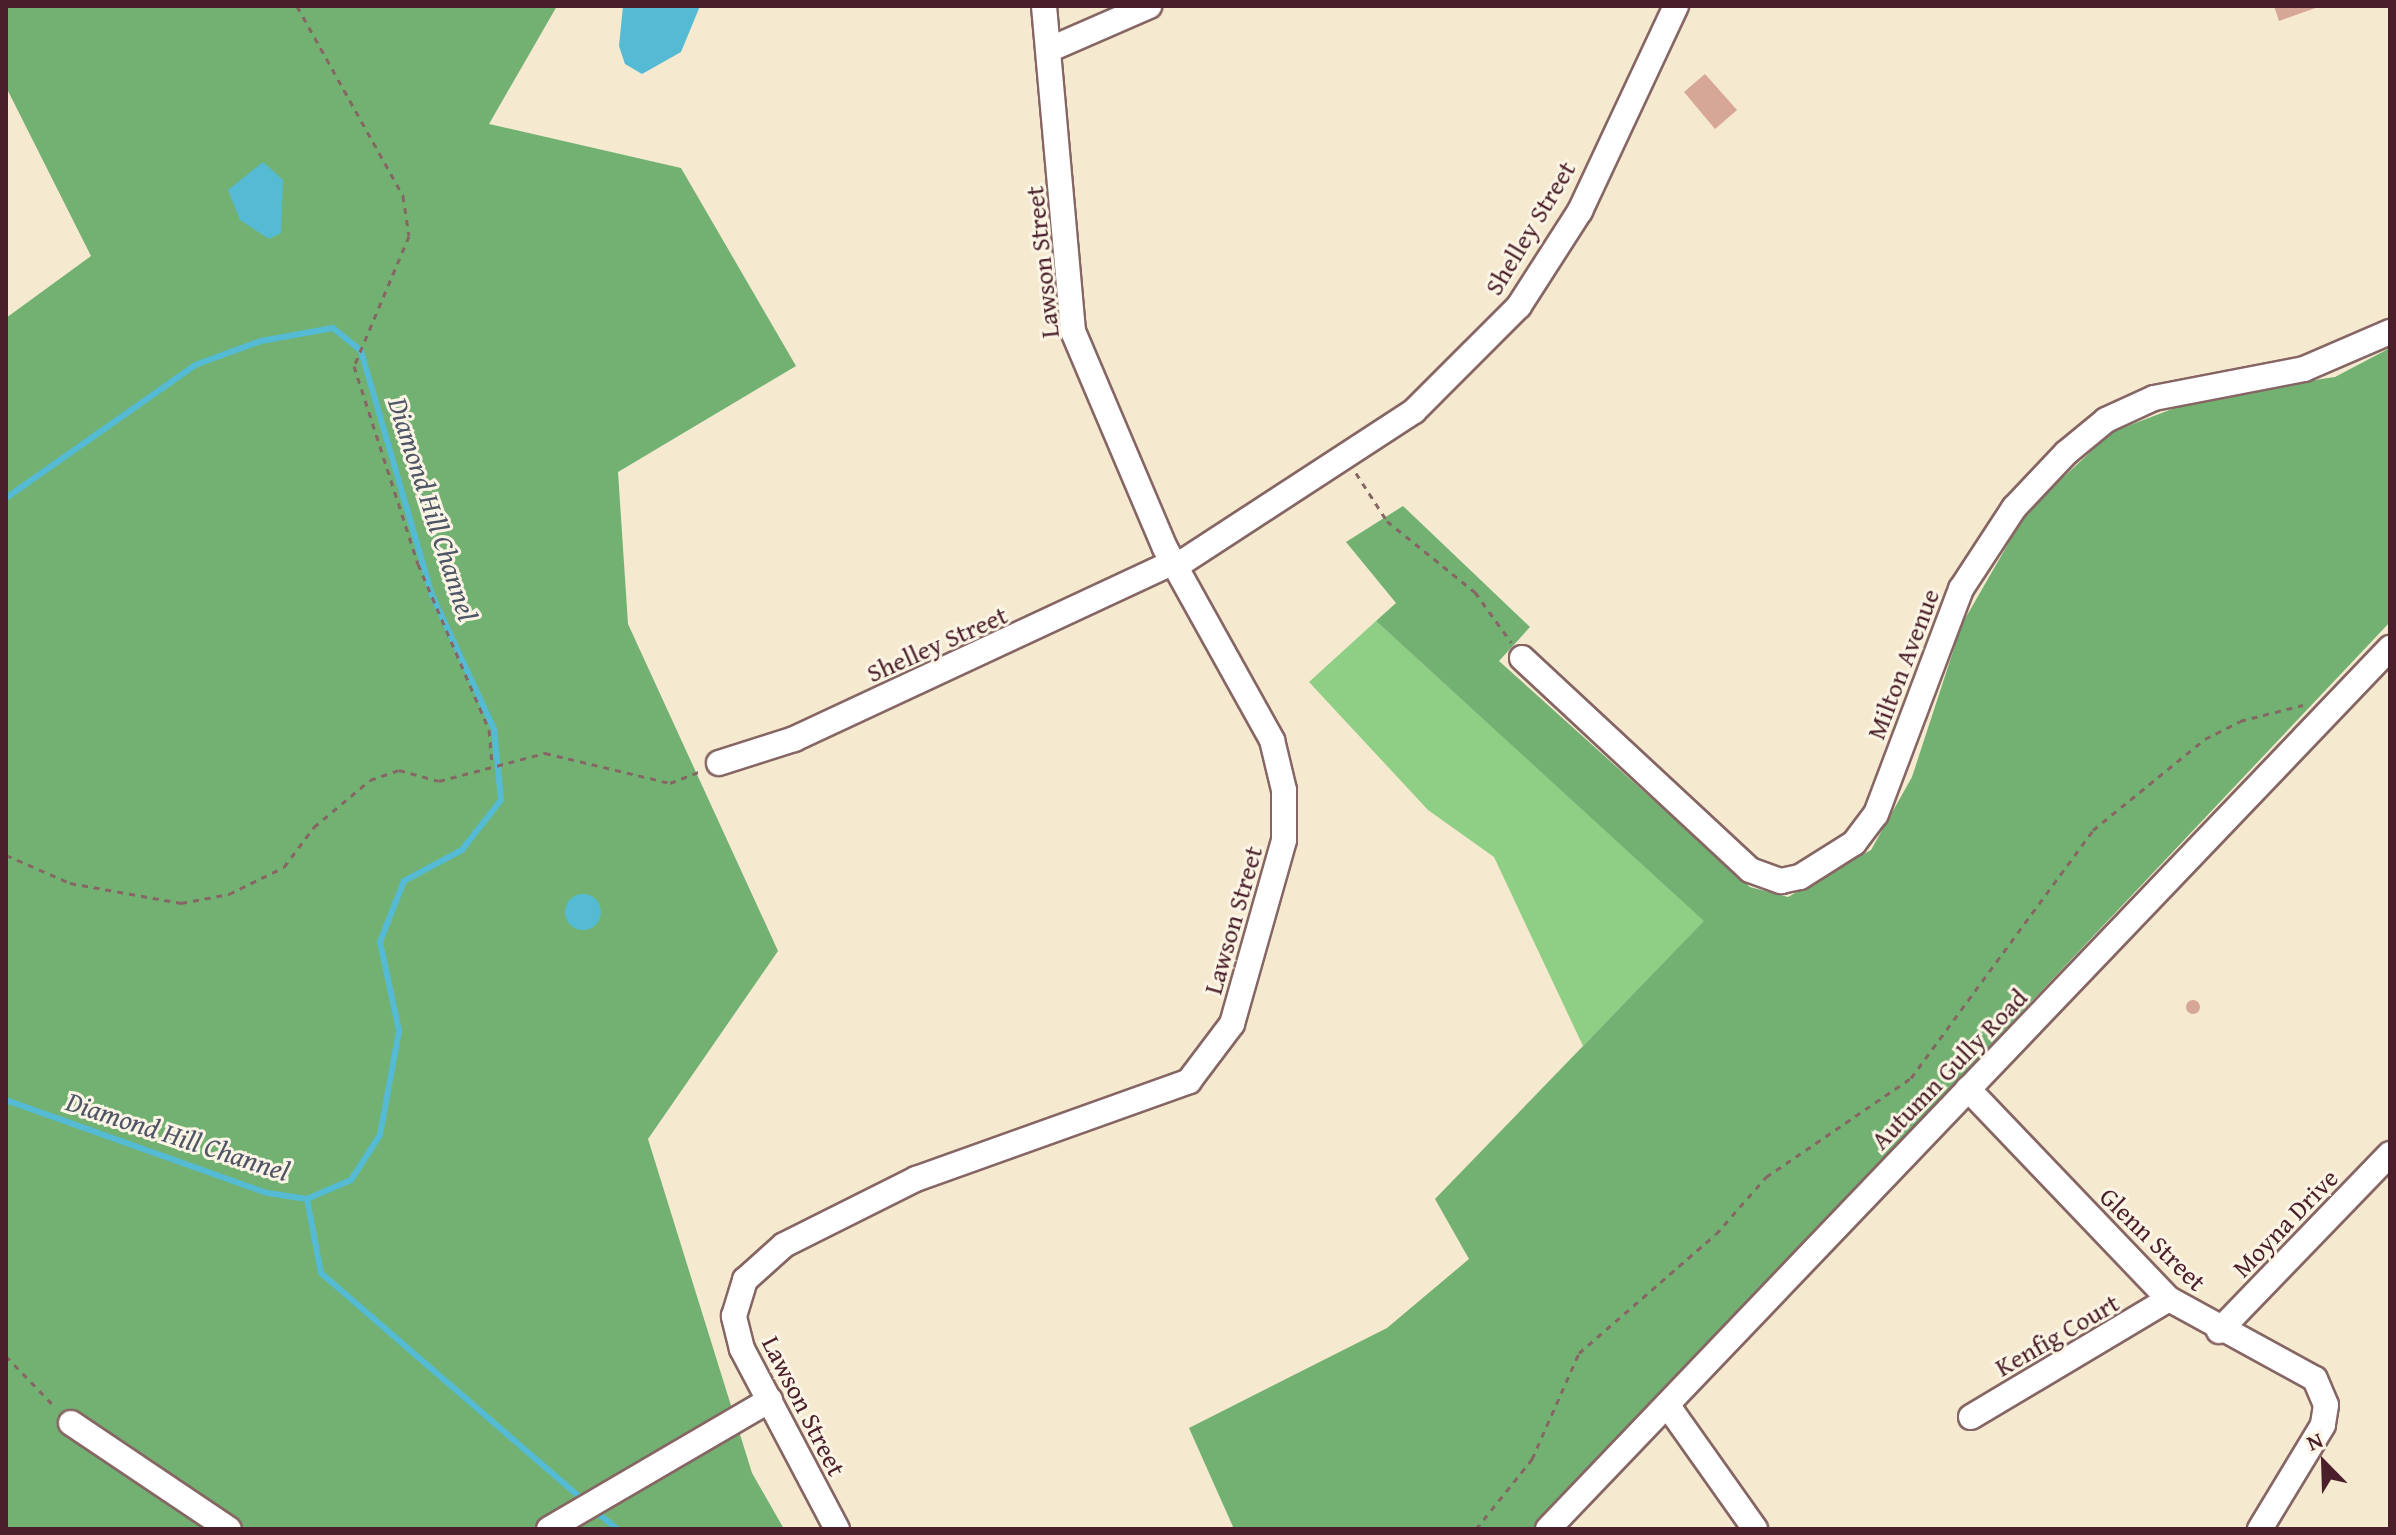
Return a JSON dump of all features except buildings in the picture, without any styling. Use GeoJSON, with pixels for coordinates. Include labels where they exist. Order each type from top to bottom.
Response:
{"type":"FeatureCollection","features":[{"type":"Feature","properties":{"kind":"street","name":"Lawson Street"},"geometry":{"type":"LineString","coordinates":[[837,1529],[770,1400],[734,1316],[739,1290],[767,1255],[942,1168],[1168,1093],[1222,1045],[1280,867],[1284,790],[1261,715],[1174,564],[1073,331],[1053,48],[1044,6]]}},
{"type":"Feature","properties":{"kind":"street"},"geometry":{"type":"LineString","coordinates":[[1053,48],[1149,6]]}},
{"type":"Feature","properties":{"kind":"street","name":"Shelley Street"},"geometry":{"type":"LineString","coordinates":[[719,763],[794,739],[1174,564],[1345,458],[1438,392],[1519,306],[1580,211],[1676,6]]}},
{"type":"Feature","properties":{"kind":"street","name":"Milton Avenue"},"geometry":{"type":"LineString","coordinates":[[1522,658],[1750,870],[1781,881],[1800,877],[1854,843],[1876,814],[1961,589],[2014,508],[2066,453],[2106,420],[2154,398],[2304,369],[2390,332]]}},
{"type":"Feature","properties":{"kind":"street","name":"Autumn Gully Road"},"geometry":{"type":"LineString","coordinates":[[1548,1529],[2390,648]]}},
{"type":"Feature","properties":{"kind":"street","name":"Glenn Street"},"geometry":{"type":"LineString","coordinates":[[1968,1089],[2169,1299],[2219,1331],[2306,1372],[2324,1395],[2323,1425],[2260,1529]]}},
{"type":"Feature","properties":{"kind":"street","name":"Moyna Drive"},"geometry":{"type":"LineString","coordinates":[[2219,1331],[2390,1154]]}},
{"type":"Feature","properties":{"kind":"street","name":"Kenfig Court"},"geometry":{"type":"LineString","coordinates":[[1971,1417],[2169,1299]]}},
{"type":"Feature","properties":{"kind":"street"},"geometry":{"type":"LineString","coordinates":[[549,1529],[770,1400]]}},
{"type":"Feature","properties":{"kind":"street"},"geometry":{"type":"LineString","coordinates":[[1668,1406],[1755,1529]]}},
{"type":"Feature","properties":{"kind":"street"},"geometry":{"type":"LineString","coordinates":[[71,1423],[229,1529]]}},
{"type":"Feature","properties":{"kind":"path"},"geometry":{"type":"LineString","coordinates":[[297,6],[403,196],[409,236],[354,366],[418,564],[489,730],[492,762]]}},
{"type":"Feature","properties":{"kind":"path"},"geometry":{"type":"LineString","coordinates":[[1345,458],[1387,521],[1475,592],[1522,658]]}},
{"type":"Feature","properties":{"kind":"path"},"geometry":{"type":"LineString","coordinates":[[1476,1529],[1532,1459],[1579,1353],[1716,1234],[1766,1177],[1911,1078],[2093,830],[2205,739],[2240,721],[2337,702]]}},
{"type":"Feature","properties":{"kind":"path"},"geometry":{"type":"LineString","coordinates":[[6,855],[70,883],[181,903],[229,894],[284,867],[314,827],[370,780],[399,770],[439,781],[502,759],[545,753],[670,783],[719,763]]}},
{"type":"Feature","properties":{"kind":"path"},"geometry":{"type":"LineString","coordinates":[[6,1356],[71,1423]]}},
{"type":"Feature","properties":{"kind":"green space"},"geometry":{"type":"Polygon","coordinates":[[[6,6],[557,6],[489,124],[681,168],[796,366],[618,472],[628,624],[778,951],[648,1139],[752,1473],[784,1529],[6,1529],[6,318],[91,256],[6,87],[6,6]]]}},
{"type":"Feature","properties":{"kind":"green space"},"geometry":{"type":"Polygon","coordinates":[[[2390,348],[2390,622],[1533,1529],[1234,1529],[1189,1428],[1387,1328],[1469,1259],[1435,1199],[1704,921],[1376,621],[1396,603],[1346,542],[1403,506],[1530,627],[1499,661],[1750,887],[1788,897],[1871,850],[1912,777],[1962,624],[2027,511],[2112,432],[2206,396],[2335,377],[2390,348]]]}},
{"type":"Feature","properties":{"kind":"green space"},"geometry":{"type":"Polygon","coordinates":[[[1376,621],[1705,921],[1583,1046],[1494,857],[1428,810],[1309,682],[1376,621]]]}},
{"type":"Feature","properties":{"kind":"water"},"geometry":{"type":"Polygon","coordinates":[[[623,6],[700,6],[681,52],[642,74],[625,64],[619,46],[623,6]]]}},
{"type":"Feature","properties":{"kind":"water"},"geometry":{"type":"Polygon","coordinates":[[[263,162],[283,180],[281,233],[269,239],[240,220],[228,190],[263,162]]]}},
{"type":"Feature","properties":{"kind":"water"},"geometry":{"type":"Polygon","coordinates":[[[583,894],[596,899],[601,912],[596,925],[583,930],[570,925],[565,912],[570,899],[583,894]]]}},
{"type":"Feature","properties":{"kind":"waterway","name":"Diamond Hill Channel"},"geometry":{"type":"LineString","coordinates":[[6,498],[195,365],[261,341],[333,328],[361,351],[432,595],[494,729],[501,800],[462,850],[404,881],[380,942],[399,1031],[380,1135],[351,1180],[307,1199],[267,1193],[6,1100]]}},
{"type":"Feature","properties":{"kind":"waterway"},"geometry":{"type":"LineString","coordinates":[[307,1199],[321,1273],[584,1501]]}},
{"type":"Feature","properties":{"kind":"waterway"},"geometry":{"type":"LineString","coordinates":[[595,1511],[617,1529]]}}]}
